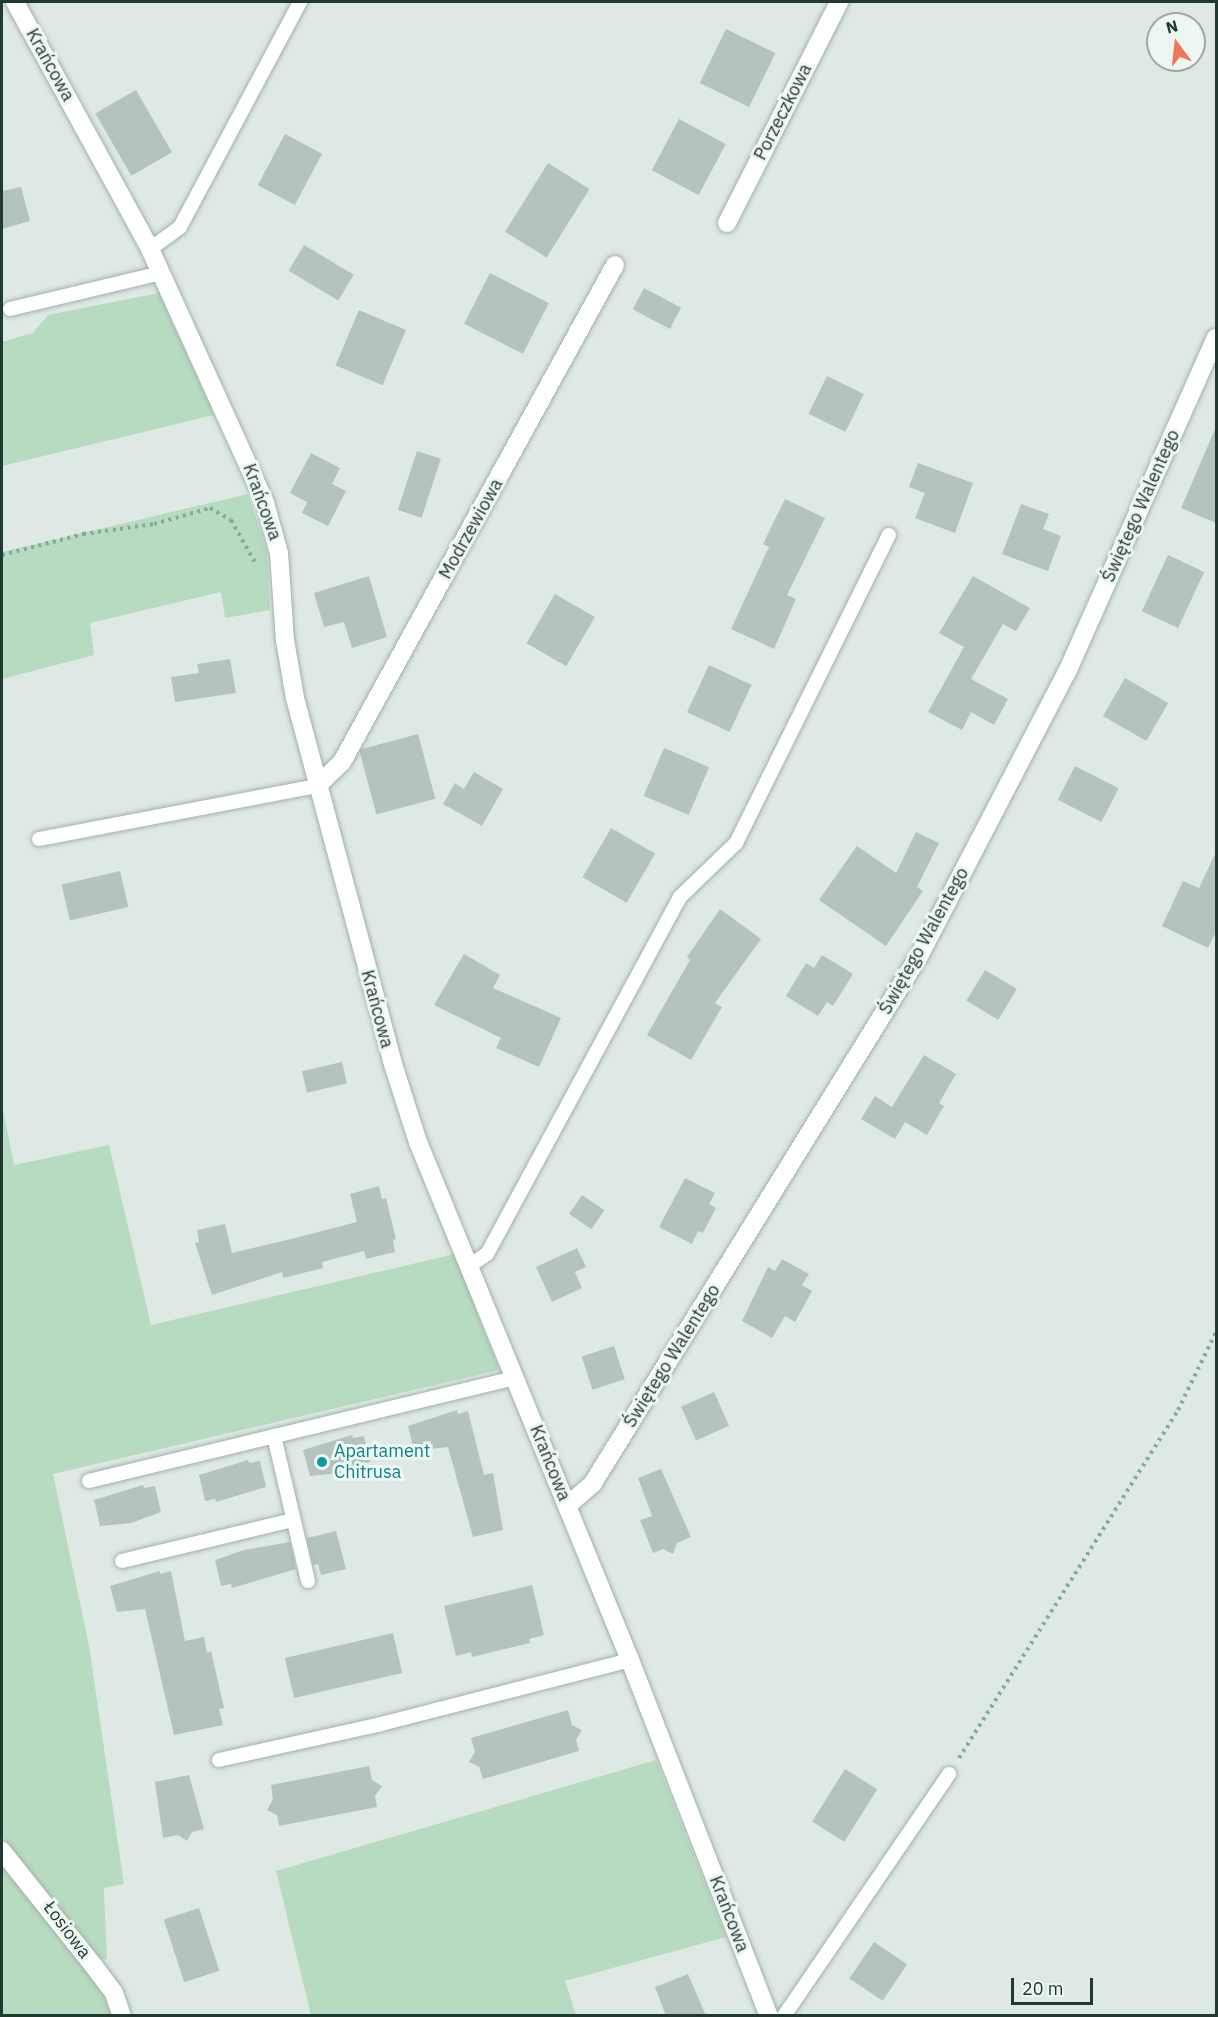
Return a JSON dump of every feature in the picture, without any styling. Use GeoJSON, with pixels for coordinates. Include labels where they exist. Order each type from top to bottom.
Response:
{"type":"FeatureCollection","features":[{"type":"Feature","properties":{"kind":"street","name":"Krańcowa"},"geometry":{"type":"LineString","coordinates":[[15,2],[150,249],[265,503],[279,553],[289,663],[317,786],[392,1061],[418,1142],[471,1265],[630,1660],[769,2016]]}},
{"type":"Feature","properties":{"kind":"street","name":"Porzeczkowa"},"geometry":{"type":"LineString","coordinates":[[727,223],[839,2]]}},
{"type":"Feature","properties":{"kind":"street","name":"Modrzewiowa"},"geometry":{"type":"LineString","coordinates":[[317,786],[342,762],[615,265]]}},
{"type":"Feature","properties":{"kind":"street","name":"Świętego Walentego"},"geometry":{"type":"LineString","coordinates":[[567,1506],[593,1483],[919,956],[1067,672],[1216,338]]}},
{"type":"Feature","properties":{"kind":"street","name":"Łosiowa"},"geometry":{"type":"LineString","coordinates":[[2,1851],[114,1993],[122,2016]]}},
{"type":"Feature","properties":{"kind":"lane"},"geometry":{"type":"LineString","coordinates":[[150,249],[180,227],[300,2]]}},
{"type":"Feature","properties":{"kind":"lane"},"geometry":{"type":"LineString","coordinates":[[10,309],[161,273]]}},
{"type":"Feature","properties":{"kind":"lane"},"geometry":{"type":"LineString","coordinates":[[471,1265],[487,1254],[680,897],[736,843],[889,535]]}},
{"type":"Feature","properties":{"kind":"lane"},"geometry":{"type":"LineString","coordinates":[[39,839],[317,786]]}},
{"type":"Feature","properties":{"kind":"lane"},"geometry":{"type":"LineString","coordinates":[[89,1481],[516,1378]]}},
{"type":"Feature","properties":{"kind":"lane"},"geometry":{"type":"LineString","coordinates":[[274,1436],[308,1581]]}},
{"type":"Feature","properties":{"kind":"lane"},"geometry":{"type":"LineString","coordinates":[[122,1561],[293,1520]]}},
{"type":"Feature","properties":{"kind":"lane"},"geometry":{"type":"LineString","coordinates":[[219,1760],[381,1724],[630,1660]]}},
{"type":"Feature","properties":{"kind":"lane"},"geometry":{"type":"LineString","coordinates":[[784,2016],[949,1774]]}},
{"type":"Feature","properties":{"kind":"path"},"geometry":{"type":"LineString","coordinates":[[2,555],[83,534],[154,524],[210,508],[231,520],[250,557],[269,579],[282,582]]}},
{"type":"Feature","properties":{"kind":"path"},"geometry":{"type":"LineString","coordinates":[[949,1774],[1178,1410],[1216,1332]]}},
{"type":"Feature","properties":{"kind":"green space"},"geometry":{"type":"Polygon","coordinates":[[[159,293],[214,415],[2,466],[2,342],[33,333],[48,315],[159,293]]]}},
{"type":"Feature","properties":{"kind":"green space"},"geometry":{"type":"Polygon","coordinates":[[[248,494],[267,551],[270,610],[225,618],[221,592],[90,623],[94,655],[2,679],[2,552],[248,494]]]}},
{"type":"Feature","properties":{"kind":"green space"},"geometry":{"type":"Polygon","coordinates":[[[2,1105],[14,1165],[109,1145],[151,1325],[455,1254],[499,1370],[53,1474],[89,1646],[124,1884],[104,1888],[107,1959],[98,1960],[2,1836],[2,1105]]]}},
{"type":"Feature","properties":{"kind":"green space"},"geometry":{"type":"Polygon","coordinates":[[[656,1760],[726,1937],[565,1981],[576,2015],[311,2015],[276,1871],[656,1760]]]}},
{"type":"Feature","properties":{"kind":"green space"},"geometry":{"type":"Polygon","coordinates":[[[2,1863],[102,1992],[111,2015],[2,2015],[2,1863]]]}},
{"type":"Feature","properties":{"kind":"building"},"geometry":{"type":"Polygon","coordinates":[[[726,29],[775,53],[749,107],[700,83],[726,29]]]}},
{"type":"Feature","properties":{"kind":"building"},"geometry":{"type":"Polygon","coordinates":[[[136,90],[172,152],[131,176],[95,114],[136,90]]]}},
{"type":"Feature","properties":{"kind":"building"},"geometry":{"type":"Polygon","coordinates":[[[679,119],[726,144],[699,195],[652,170],[679,119]]]}},
{"type":"Feature","properties":{"kind":"building"},"geometry":{"type":"Polygon","coordinates":[[[285,134],[322,154],[295,205],[258,185],[285,134]]]}},
{"type":"Feature","properties":{"kind":"building"},"geometry":{"type":"Polygon","coordinates":[[[548,163],[590,189],[547,258],[505,232],[548,163]]]}},
{"type":"Feature","properties":{"kind":"building"},"geometry":{"type":"Polygon","coordinates":[[[21,187],[30,221],[2,229],[2,191],[21,187]]]}},
{"type":"Feature","properties":{"kind":"building"},"geometry":{"type":"Polygon","coordinates":[[[304,245],[354,275],[338,301],[289,271],[304,245]]]}},
{"type":"Feature","properties":{"kind":"building"},"geometry":{"type":"Polygon","coordinates":[[[490,273],[549,303],[523,354],[464,324],[490,273]]]}},
{"type":"Feature","properties":{"kind":"building"},"geometry":{"type":"Polygon","coordinates":[[[644,288],[681,308],[670,329],[633,309],[644,288]]]}},
{"type":"Feature","properties":{"kind":"building"},"geometry":{"type":"Polygon","coordinates":[[[359,310],[406,330],[383,385],[336,365],[359,310]]]}},
{"type":"Feature","properties":{"kind":"building"},"geometry":{"type":"Polygon","coordinates":[[[827,376],[864,394],[845,432],[809,414],[827,376]]]}},
{"type":"Feature","properties":{"kind":"building"},"geometry":{"type":"Polygon","coordinates":[[[1216,427],[1216,523],[1181,508],[1216,427]]]}},
{"type":"Feature","properties":{"kind":"building"},"geometry":{"type":"Polygon","coordinates":[[[417,451],[441,459],[422,518],[398,510],[417,451]]]}},
{"type":"Feature","properties":{"kind":"building"},"geometry":{"type":"Polygon","coordinates":[[[311,453],[340,468],[332,484],[346,491],[328,526],[302,513],[307,502],[290,493],[311,453]]]}},
{"type":"Feature","properties":{"kind":"building"},"geometry":{"type":"Polygon","coordinates":[[[918,463],[973,483],[955,533],[915,518],[925,493],[909,487],[918,463]]]}},
{"type":"Feature","properties":{"kind":"building"},"geometry":{"type":"Polygon","coordinates":[[[785,499],[825,518],[787,595],[796,599],[774,649],[731,629],[769,547],[763,544],[785,499]]]}},
{"type":"Feature","properties":{"kind":"building"},"geometry":{"type":"Polygon","coordinates":[[[1021,504],[1049,514],[1043,529],[1061,536],[1048,571],[1002,554],[1021,504]]]}},
{"type":"Feature","properties":{"kind":"building"},"geometry":{"type":"Polygon","coordinates":[[[1168,555],[1204,572],[1178,628],[1142,611],[1168,555]]]}},
{"type":"Feature","properties":{"kind":"building"},"geometry":{"type":"Polygon","coordinates":[[[369,576],[387,637],[352,648],[344,622],[324,627],[314,593],[369,576]]]}},
{"type":"Feature","properties":{"kind":"building"},"geometry":{"type":"Polygon","coordinates":[[[973,576],[1030,608],[1016,631],[1003,624],[971,679],[1008,699],[994,725],[971,712],[962,730],[928,712],[964,647],[939,633],[973,576]]]}},
{"type":"Feature","properties":{"kind":"building"},"geometry":{"type":"Polygon","coordinates":[[[555,594],[595,617],[566,666],[526,643],[555,594]]]}},
{"type":"Feature","properties":{"kind":"building"},"geometry":{"type":"Polygon","coordinates":[[[230,659],[236,693],[175,702],[171,677],[199,673],[197,664],[230,659]]]}},
{"type":"Feature","properties":{"kind":"building"},"geometry":{"type":"Polygon","coordinates":[[[709,665],[752,685],[730,732],[687,712],[709,665]]]}},
{"type":"Feature","properties":{"kind":"building"},"geometry":{"type":"Polygon","coordinates":[[[1125,678],[1168,703],[1146,741],[1103,716],[1125,678]]]}},
{"type":"Feature","properties":{"kind":"building"},"geometry":{"type":"Polygon","coordinates":[[[418,734],[435,799],[376,815],[359,750],[418,734]]]}},
{"type":"Feature","properties":{"kind":"building"},"geometry":{"type":"Polygon","coordinates":[[[664,748],[709,767],[689,815],[644,796],[664,748]]]}},
{"type":"Feature","properties":{"kind":"building"},"geometry":{"type":"Polygon","coordinates":[[[1075,766],[1119,788],[1101,822],[1058,800],[1075,766]]]}},
{"type":"Feature","properties":{"kind":"building"},"geometry":{"type":"Polygon","coordinates":[[[474,772],[503,789],[482,826],[443,804],[455,783],[464,789],[474,772]]]}},
{"type":"Feature","properties":{"kind":"building"},"geometry":{"type":"Polygon","coordinates":[[[611,828],[655,854],[627,903],[582,877],[611,828]]]}},
{"type":"Feature","properties":{"kind":"building"},"geometry":{"type":"Polygon","coordinates":[[[916,832],[939,843],[917,887],[923,891],[886,946],[819,900],[857,846],[896,873],[916,832]]]}},
{"type":"Feature","properties":{"kind":"building"},"geometry":{"type":"Polygon","coordinates":[[[1216,852],[1216,932],[1208,948],[1162,926],[1183,881],[1199,888],[1216,852]]]}},
{"type":"Feature","properties":{"kind":"building"},"geometry":{"type":"Polygon","coordinates":[[[120,871],[128,907],[70,921],[62,884],[120,871]]]}},
{"type":"Feature","properties":{"kind":"building"},"geometry":{"type":"Polygon","coordinates":[[[720,909],[761,939],[715,1003],[722,1007],[691,1060],[647,1035],[690,960],[687,957],[720,909]]]}},
{"type":"Feature","properties":{"kind":"building"},"geometry":{"type":"Polygon","coordinates":[[[464,954],[500,975],[493,988],[561,1018],[539,1067],[496,1048],[501,1038],[434,1005],[464,954]]]}},
{"type":"Feature","properties":{"kind":"building"},"geometry":{"type":"Polygon","coordinates":[[[822,955],[853,974],[833,1006],[827,1002],[818,1016],[786,996],[806,963],[814,968],[822,955]]]}},
{"type":"Feature","properties":{"kind":"building"},"geometry":{"type":"Polygon","coordinates":[[[985,970],[1017,989],[998,1020],[966,1001],[985,970]]]}},
{"type":"Feature","properties":{"kind":"building"},"geometry":{"type":"Polygon","coordinates":[[[924,1055],[956,1074],[939,1103],[944,1106],[927,1135],[905,1122],[895,1139],[861,1119],[875,1096],[892,1107],[924,1055]]]}},
{"type":"Feature","properties":{"kind":"building"},"geometry":{"type":"Polygon","coordinates":[[[342,1062],[347,1083],[307,1093],[302,1071],[342,1062]]]}},
{"type":"Feature","properties":{"kind":"building"},"geometry":{"type":"Polygon","coordinates":[[[685,1178],[715,1193],[709,1204],[716,1208],[703,1233],[698,1231],[692,1244],[659,1227],[685,1178]]]}},
{"type":"Feature","properties":{"kind":"building"},"geometry":{"type":"Polygon","coordinates":[[[379,1186],[382,1199],[386,1198],[396,1239],[393,1240],[395,1252],[366,1259],[364,1251],[322,1262],[323,1268],[283,1278],[282,1272],[212,1295],[195,1243],[199,1242],[197,1230],[225,1224],[232,1253],[295,1238],[357,1222],[350,1194],[379,1186]]]}},
{"type":"Feature","properties":{"kind":"building"},"geometry":{"type":"Polygon","coordinates":[[[582,1195],[604,1210],[592,1229],[569,1214],[582,1195]]]}},
{"type":"Feature","properties":{"kind":"building"},"geometry":{"type":"Polygon","coordinates":[[[577,1248],[586,1267],[575,1272],[582,1288],[552,1302],[536,1267],[577,1248]]]}},
{"type":"Feature","properties":{"kind":"building"},"geometry":{"type":"Polygon","coordinates":[[[782,1259],[809,1274],[802,1285],[812,1291],[795,1322],[785,1316],[772,1338],[742,1321],[768,1267],[775,1271],[782,1259]]]}},
{"type":"Feature","properties":{"kind":"building"},"geometry":{"type":"Polygon","coordinates":[[[614,1346],[625,1379],[592,1390],[582,1357],[614,1346]]]}},
{"type":"Feature","properties":{"kind":"building"},"geometry":{"type":"Polygon","coordinates":[[[714,1392],[729,1426],[696,1440],[681,1407],[714,1392]]]}},
{"type":"Feature","properties":{"kind":"building"},"geometry":{"type":"Polygon","coordinates":[[[457,1410],[458,1414],[468,1411],[484,1475],[493,1473],[503,1530],[473,1537],[448,1447],[414,1451],[408,1426],[457,1410]]]}},
{"type":"Feature","properties":{"kind":"building"},"geometry":{"type":"Polygon","coordinates":[[[352,1435],[353,1438],[364,1436],[370,1462],[341,1473],[310,1476],[303,1450],[352,1435]]]}},
{"type":"Feature","properties":{"kind":"building"},"geometry":{"type":"Polygon","coordinates":[[[248,1460],[249,1463],[260,1461],[266,1487],[216,1502],[215,1499],[205,1501],[199,1475],[248,1460]]]}},
{"type":"Feature","properties":{"kind":"building"},"geometry":{"type":"Polygon","coordinates":[[[661,1469],[691,1537],[677,1543],[673,1554],[663,1549],[653,1553],[640,1520],[652,1516],[638,1478],[661,1469]]]}},
{"type":"Feature","properties":{"kind":"building"},"geometry":{"type":"Polygon","coordinates":[[[143,1485],[144,1488],[155,1486],[161,1512],[131,1523],[100,1526],[94,1500],[143,1485]]]}},
{"type":"Feature","properties":{"kind":"building"},"geometry":{"type":"Polygon","coordinates":[[[336,1531],[346,1569],[321,1575],[318,1564],[313,1565],[307,1538],[336,1531]]]}},
{"type":"Feature","properties":{"kind":"building"},"geometry":{"type":"Polygon","coordinates":[[[290,1542],[296,1569],[232,1588],[231,1584],[221,1586],[215,1560],[244,1550],[290,1542]]]}},
{"type":"Feature","properties":{"kind":"building"},"geometry":{"type":"Polygon","coordinates":[[[160,1571],[160,1574],[171,1571],[185,1641],[204,1637],[207,1653],[211,1651],[224,1708],[219,1709],[223,1725],[174,1735],[145,1609],[117,1612],[110,1586],[160,1571]]]}},
{"type":"Feature","properties":{"kind":"building"},"geometry":{"type":"Polygon","coordinates":[[[532,1585],[544,1635],[529,1639],[530,1643],[472,1657],[471,1652],[456,1656],[444,1606],[532,1585]]]}},
{"type":"Feature","properties":{"kind":"building"},"geometry":{"type":"Polygon","coordinates":[[[393,1633],[402,1673],[294,1698],[285,1658],[393,1633]]]}},
{"type":"Feature","properties":{"kind":"building"},"geometry":{"type":"Polygon","coordinates":[[[568,1710],[572,1725],[582,1730],[576,1740],[579,1751],[483,1779],[479,1767],[469,1762],[475,1752],[471,1738],[568,1710]]]}},
{"type":"Feature","properties":{"kind":"building"},"geometry":{"type":"Polygon","coordinates":[[[369,1766],[372,1780],[382,1786],[375,1796],[377,1807],[279,1826],[277,1815],[267,1810],[273,1799],[271,1785],[369,1766]]]}},
{"type":"Feature","properties":{"kind":"building"},"geometry":{"type":"Polygon","coordinates":[[[845,1769],[877,1789],[844,1842],[812,1822],[845,1769]]]}},
{"type":"Feature","properties":{"kind":"building"},"geometry":{"type":"Polygon","coordinates":[[[189,1775],[204,1829],[192,1832],[187,1841],[178,1835],[163,1838],[155,1782],[189,1775]]]}},
{"type":"Feature","properties":{"kind":"building"},"geometry":{"type":"Polygon","coordinates":[[[199,1908],[219,1971],[184,1982],[164,1919],[199,1908]]]}},
{"type":"Feature","properties":{"kind":"building"},"geometry":{"type":"Polygon","coordinates":[[[874,1942],[907,1964],[883,2001],[849,1978],[874,1942]]]}},
{"type":"Feature","properties":{"kind":"building"},"geometry":{"type":"Polygon","coordinates":[[[688,1974],[706,2016],[666,2016],[655,1987],[688,1974]]]}},
{"type":"Feature","properties":{"kind":"place","name":"Apartament Chitrusa"},"geometry":{"type":"Point","coordinates":[322,1462]}}]}
